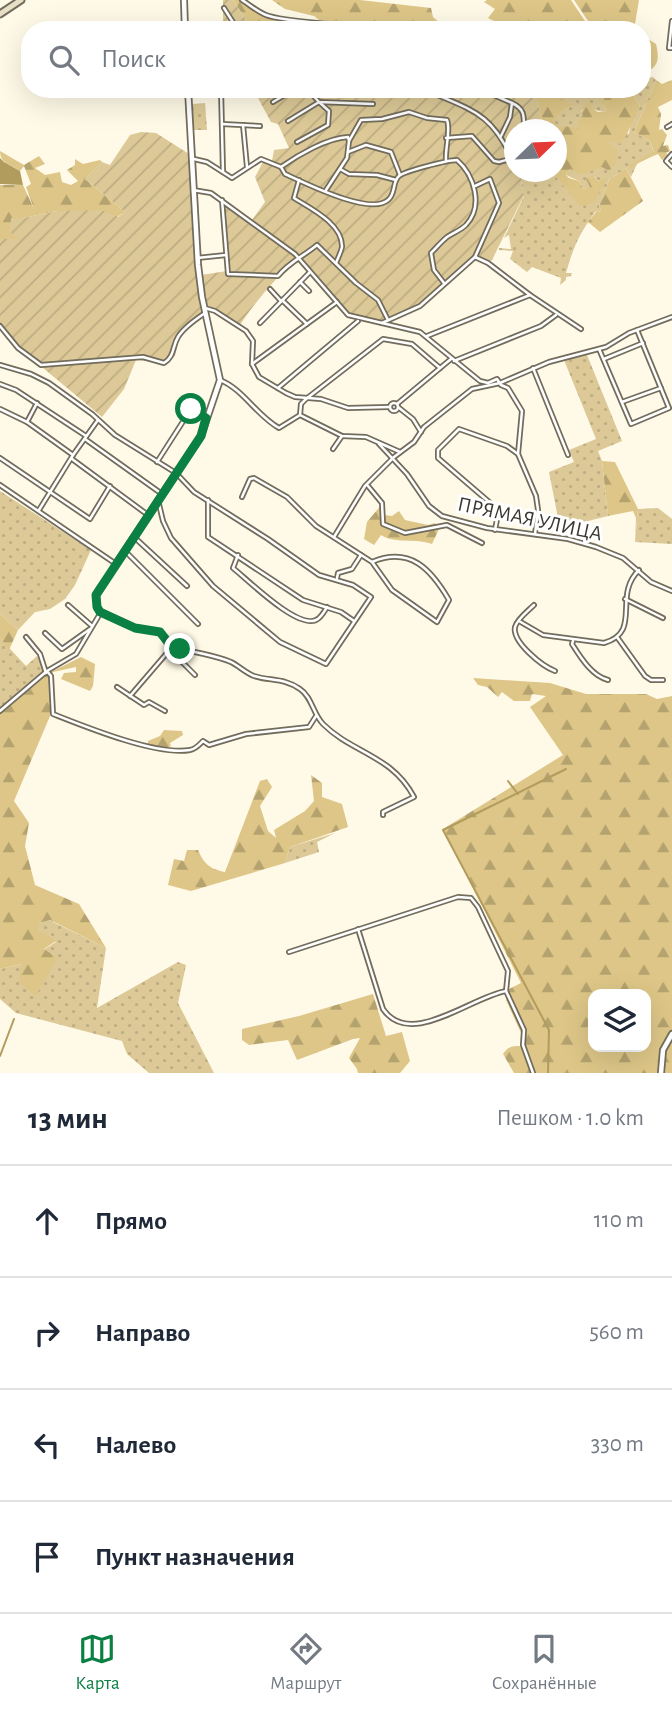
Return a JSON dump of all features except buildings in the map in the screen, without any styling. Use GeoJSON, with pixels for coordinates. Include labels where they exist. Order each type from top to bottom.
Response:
{"type":"FeatureCollection","features":[{"type":"Feature","properties":{"kind":"main road"},"geometry":{"type":"LineString","coordinates":[[0,14],[21,0]]}},
{"type":"Feature","properties":{"kind":"street"},"geometry":{"type":"LineString","coordinates":[[184,0],[185,21]]}},
{"type":"Feature","properties":{"kind":"street"},"geometry":{"type":"LineString","coordinates":[[242,0],[264,14],[306,21]]}},
{"type":"Feature","properties":{"kind":"street"},"geometry":{"type":"LineString","coordinates":[[224,8],[232,21]]}},
{"type":"Feature","properties":{"kind":"street"},"geometry":{"type":"LineString","coordinates":[[672,21],[668,42],[668,48],[672,48]]}},
{"type":"Feature","properties":{"kind":"street"},"geometry":{"type":"LineString","coordinates":[[188,98],[197,258],[220,380],[201,436],[96,595],[100,612],[135,628],[160,632],[174,648],[177,657],[195,675]]}},
{"type":"Feature","properties":{"kind":"street"},"geometry":{"type":"LineString","coordinates":[[221,98],[223,172]]}},
{"type":"Feature","properties":{"kind":"street"},"geometry":{"type":"LineString","coordinates":[[273,102],[280,98]]}},
{"type":"Feature","properties":{"kind":"street"},"geometry":{"type":"LineString","coordinates":[[296,142],[328,125],[328,111],[315,98]]}},
{"type":"Feature","properties":{"kind":"street"},"geometry":{"type":"LineString","coordinates":[[444,98],[484,116],[504,140]]}},
{"type":"Feature","properties":{"kind":"street"},"geometry":{"type":"LineString","coordinates":[[501,98],[520,107],[524,112],[524,119]]}},
{"type":"Feature","properties":{"kind":"street"},"geometry":{"type":"LineString","coordinates":[[288,121],[318,102],[373,104]]}},
{"type":"Feature","properties":{"kind":"street"},"geometry":{"type":"LineString","coordinates":[[502,136],[510,117],[512,103]]}},
{"type":"Feature","properties":{"kind":"street"},"geometry":{"type":"LineString","coordinates":[[326,190],[347,158],[349,141],[361,120],[409,112],[427,118],[447,120],[449,130],[446,138],[446,160]]}},
{"type":"Feature","properties":{"kind":"street"},"geometry":{"type":"LineString","coordinates":[[222,124],[260,126]]}},
{"type":"Feature","properties":{"kind":"street"},"geometry":{"type":"LineString","coordinates":[[667,127],[672,124]]}},
{"type":"Feature","properties":{"kind":"street"},"geometry":{"type":"LineString","coordinates":[[243,125],[247,167]]}},
{"type":"Feature","properties":{"kind":"street"},"geometry":{"type":"LineString","coordinates":[[446,138],[472,136],[494,161],[504,161]]}},
{"type":"Feature","properties":{"kind":"street"},"geometry":{"type":"LineString","coordinates":[[281,167],[297,155],[336,138],[348,137],[349,141]]}},
{"type":"Feature","properties":{"kind":"street"},"geometry":{"type":"LineString","coordinates":[[348,152],[366,145],[391,152],[400,175]]}},
{"type":"Feature","properties":{"kind":"street"},"geometry":{"type":"LineString","coordinates":[[672,154],[666,161],[672,167]]}},
{"type":"Feature","properties":{"kind":"street"},"geometry":{"type":"LineString","coordinates":[[191,158],[207,162],[232,178],[261,159],[281,167],[285,174],[299,180],[374,205],[390,199],[400,175],[439,165],[446,160],[457,160],[465,167],[477,202],[466,225],[447,237],[431,253],[434,270],[444,283]]}},
{"type":"Feature","properties":{"kind":"street"},"geometry":{"type":"LineString","coordinates":[[341,169],[349,174],[377,175],[396,180]]}},
{"type":"Feature","properties":{"kind":"street"},"geometry":{"type":"LineString","coordinates":[[382,323],[420,306],[475,257],[499,203],[490,179],[474,187]]}},
{"type":"Feature","properties":{"kind":"street"},"geometry":{"type":"LineString","coordinates":[[299,180],[294,198],[328,219],[340,237],[342,248],[336,263]]}},
{"type":"Feature","properties":{"kind":"street"},"geometry":{"type":"LineString","coordinates":[[193,190],[211,193],[295,254],[348,315],[413,328],[484,383],[497,379],[508,388],[522,411],[518,454],[536,496],[538,510],[535,534]]}},
{"type":"Feature","properties":{"kind":"street"},"geometry":{"type":"LineString","coordinates":[[222,200],[228,274],[278,276],[286,266],[317,245],[378,300],[388,320]]}},
{"type":"Feature","properties":{"kind":"street"},"geometry":{"type":"LineString","coordinates":[[197,258],[226,255]]}},
{"type":"Feature","properties":{"kind":"street"},"geometry":{"type":"LineString","coordinates":[[475,257],[488,263],[556,314],[562,315],[581,329]]}},
{"type":"Feature","properties":{"kind":"street"},"geometry":{"type":"LineString","coordinates":[[260,323],[310,272]]}},
{"type":"Feature","properties":{"kind":"street"},"geometry":{"type":"LineString","coordinates":[[300,282],[309,291]]}},
{"type":"Feature","properties":{"kind":"street"},"geometry":{"type":"LineString","coordinates":[[270,289],[307,324]]}},
{"type":"Feature","properties":{"kind":"street"},"geometry":{"type":"LineString","coordinates":[[427,337],[530,295]]}},
{"type":"Feature","properties":{"kind":"street"},"geometry":{"type":"LineString","coordinates":[[252,364],[337,302]]}},
{"type":"Feature","properties":{"kind":"street"},"geometry":{"type":"LineString","coordinates":[[0,326],[18,348],[41,365],[143,357],[164,363],[171,359],[182,331],[205,311],[215,312],[246,331],[253,341],[252,364],[259,377],[295,397],[321,399],[348,408],[389,407],[392,403],[413,419],[421,432]]}},
{"type":"Feature","properties":{"kind":"street"},"geometry":{"type":"LineString","coordinates":[[397,406],[453,360],[541,326],[556,314]]}},
{"type":"Feature","properties":{"kind":"street"},"geometry":{"type":"LineString","coordinates":[[334,537],[359,494],[368,484],[394,457],[414,442],[438,415],[472,389],[500,383],[549,362],[599,349],[637,330],[672,317]]}},
{"type":"Feature","properties":{"kind":"street"},"geometry":{"type":"LineString","coordinates":[[278,388],[358,321]]}},
{"type":"Feature","properties":{"kind":"street"},"geometry":{"type":"LineString","coordinates":[[599,349],[631,424],[669,408],[637,330]]}},
{"type":"Feature","properties":{"kind":"street"},"geometry":{"type":"LineString","coordinates":[[300,415],[301,404],[306,399],[383,339],[412,344],[440,368]]}},
{"type":"Feature","properties":{"kind":"street"},"geometry":{"type":"LineString","coordinates":[[603,359],[643,344]]}},
{"type":"Feature","properties":{"kind":"street"},"geometry":{"type":"LineString","coordinates":[[0,365],[41,378],[114,435],[176,473],[194,492],[319,575],[353,585],[371,597],[326,664],[288,647],[222,594],[185,557],[166,529],[158,500]]}},
{"type":"Feature","properties":{"kind":"street"},"geometry":{"type":"LineString","coordinates":[[533,368],[568,455]]}},
{"type":"Feature","properties":{"kind":"street"},"geometry":{"type":"LineString","coordinates":[[220,380],[232,386],[258,414],[279,428],[300,415]]}},
{"type":"Feature","properties":{"kind":"street"},"geometry":{"type":"LineString","coordinates":[[0,384],[16,390],[37,404],[162,494]]}},
{"type":"Feature","properties":{"kind":"street"},"geometry":{"type":"LineString","coordinates":[[622,402],[661,387]]}},
{"type":"Feature","properties":{"kind":"street"},"geometry":{"type":"LineString","coordinates":[[27,422],[37,404]]}},
{"type":"Feature","properties":{"kind":"street"},"geometry":{"type":"LineString","coordinates":[[0,409],[7,410],[27,422],[148,515]]}},
{"type":"Feature","properties":{"kind":"street"},"geometry":{"type":"LineString","coordinates":[[157,462],[191,409],[206,418]]}},
{"type":"Feature","properties":{"kind":"street"},"geometry":{"type":"LineString","coordinates":[[300,415],[342,436],[366,437],[400,452]]}},
{"type":"Feature","properties":{"kind":"street"},"geometry":{"type":"LineString","coordinates":[[38,512],[98,420]]}},
{"type":"Feature","properties":{"kind":"street"},"geometry":{"type":"LineString","coordinates":[[495,530],[498,514],[495,507],[438,458],[438,450],[459,429],[507,446],[518,454]]}},
{"type":"Feature","properties":{"kind":"street"},"geometry":{"type":"LineString","coordinates":[[333,449],[342,436]]}},
{"type":"Feature","properties":{"kind":"street","name":"ПРЯМАЯ УЛИЦА"},"geometry":{"type":"LineString","coordinates":[[379,444],[394,457],[433,512],[495,530],[535,534],[596,547],[623,558],[651,582],[672,591]]}},
{"type":"Feature","properties":{"kind":"street"},"geometry":{"type":"LineString","coordinates":[[0,458],[90,519],[110,486]]}},
{"type":"Feature","properties":{"kind":"street"},"geometry":{"type":"LineString","coordinates":[[242,497],[250,479],[254,478],[287,498],[308,519],[372,562],[392,590],[437,622],[449,600],[438,580],[419,562],[387,556],[372,562]]}},
{"type":"Feature","properties":{"kind":"street"},"geometry":{"type":"LineString","coordinates":[[368,484],[382,503],[383,524],[405,533],[442,525],[450,526],[482,543]]}},
{"type":"Feature","properties":{"kind":"street"},"geometry":{"type":"LineString","coordinates":[[0,485],[116,564]]}},
{"type":"Feature","properties":{"kind":"street"},"geometry":{"type":"LineString","coordinates":[[208,500],[208,537],[303,600],[341,612],[354,622]]}},
{"type":"Feature","properties":{"kind":"street"},"geometry":{"type":"LineString","coordinates":[[134,537],[187,586]]}},
{"type":"Feature","properties":{"kind":"street"},"geometry":{"type":"LineString","coordinates":[[125,551],[198,624]]}},
{"type":"Feature","properties":{"kind":"street"},"geometry":{"type":"LineString","coordinates":[[238,555],[233,568],[276,605],[308,621],[315,621],[327,607]]}},
{"type":"Feature","properties":{"kind":"street"},"geometry":{"type":"LineString","coordinates":[[337,578],[338,573],[352,569],[362,555]]}},
{"type":"Feature","properties":{"kind":"street"},"geometry":{"type":"LineString","coordinates":[[519,621],[543,635],[604,643],[617,637],[625,625],[625,600],[629,583],[639,570]]}},
{"type":"Feature","properties":{"kind":"street"},"geometry":{"type":"LineString","coordinates":[[625,600],[663,618]]}},
{"type":"Feature","properties":{"kind":"street"},"geometry":{"type":"LineString","coordinates":[[68,605],[91,628]]}},
{"type":"Feature","properties":{"kind":"street"},"geometry":{"type":"LineString","coordinates":[[534,606],[519,621],[516,633],[532,658],[555,671]]}},
{"type":"Feature","properties":{"kind":"street"},"geometry":{"type":"LineString","coordinates":[[0,711],[47,672],[76,654],[100,612]]}},
{"type":"Feature","properties":{"kind":"street"},"geometry":{"type":"LineString","coordinates":[[45,633],[62,649],[91,628]]}},
{"type":"Feature","properties":{"kind":"street"},"geometry":{"type":"LineString","coordinates":[[26,637],[40,654],[51,677],[54,714],[162,749],[193,750],[203,741],[209,746],[246,734],[309,727],[316,716]]}},
{"type":"Feature","properties":{"kind":"street"},"geometry":{"type":"LineString","coordinates":[[617,637],[645,676],[651,680],[663,680]]}},
{"type":"Feature","properties":{"kind":"street"},"geometry":{"type":"LineString","coordinates":[[574,639],[572,644],[580,656],[595,674],[608,680]]}},
{"type":"Feature","properties":{"kind":"street"},"geometry":{"type":"LineString","coordinates":[[130,696],[174,648]]}},
{"type":"Feature","properties":{"kind":"street"},"geometry":{"type":"LineString","coordinates":[[174,648],[223,659],[255,676],[276,678],[291,684],[306,694],[316,716],[333,732],[376,757],[396,772],[407,785],[414,797],[383,812],[383,815]]}},
{"type":"Feature","properties":{"kind":"street"},"geometry":{"type":"LineString","coordinates":[[117,687],[144,705],[149,702],[165,711]]}},
{"type":"Feature","properties":{"kind":"street"},"geometry":{"type":"LineString","coordinates":[[289,951],[411,909],[458,897],[471,898],[478,907],[508,971],[506,991],[524,1030],[523,1045],[533,1073]]}},
{"type":"Feature","properties":{"kind":"street"},"geometry":{"type":"LineString","coordinates":[[358,929],[383,1009],[390,1019],[402,1025],[427,1023],[489,995],[506,991]]}},
{"type":"Feature","properties":{"kind":"street"},"geometry":{"type":"LineString","coordinates":[[661,1073],[663,1050],[672,1034]]}},
{"type":"Feature","properties":{"kind":"shaded area"},"geometry":{"type":"Polygon","coordinates":[[[223,0],[233,0],[247,21],[223,21],[223,0]]]}},
{"type":"Feature","properties":{"kind":"shaded area"},"geometry":{"type":"Polygon","coordinates":[[[651,77],[656,80],[651,92],[651,77]]]}},
{"type":"Feature","properties":{"kind":"shaded area"},"geometry":{"type":"Polygon","coordinates":[[[258,98],[536,98],[542,119],[504,119],[504,182],[521,182],[524,195],[492,260],[488,262],[477,256],[420,306],[383,321],[350,314],[315,276],[302,257],[252,220],[265,202],[255,177],[264,160],[272,161],[274,150],[289,148],[278,124],[271,122],[258,98]]]}},
{"type":"Feature","properties":{"kind":"shaded area"},"geometry":{"type":"Polygon","coordinates":[[[558,98],[605,98],[601,104],[606,111],[584,108],[581,112],[629,134],[631,120],[640,106],[635,98],[648,98],[634,132],[650,141],[654,153],[643,160],[654,155],[637,164],[631,177],[626,168],[609,180],[599,206],[601,211],[595,212],[574,247],[566,273],[572,273],[571,276],[566,277],[560,285],[561,278],[532,267],[527,272],[510,259],[513,251],[499,250],[511,249],[509,235],[504,238],[524,196],[521,182],[561,182],[582,207],[606,178],[598,181],[594,176],[591,187],[583,189],[579,181],[567,175],[570,169],[577,172],[602,167],[567,134],[567,119],[556,119],[562,111],[573,106],[558,98]]]}},
{"type":"Feature","properties":{"kind":"shaded area"},"geometry":{"type":"Polygon","coordinates":[[[205,103],[207,130],[193,130],[192,104],[205,103]]]}},
{"type":"Feature","properties":{"kind":"shaded area"},"geometry":{"type":"Polygon","coordinates":[[[141,132],[156,133],[189,154],[197,266],[204,311],[180,334],[175,356],[164,363],[136,360],[124,389],[102,417],[19,348],[0,323],[0,239],[19,239],[10,232],[11,218],[57,211],[101,210],[118,217],[125,212],[85,179],[102,162],[110,165],[130,135],[141,132]]]}},
{"type":"Feature","properties":{"kind":"shaded area"},"geometry":{"type":"Polygon","coordinates":[[[0,158],[20,171],[23,185],[0,184],[0,158]]]}},
{"type":"Feature","properties":{"kind":"shaded area"},"geometry":{"type":"Polygon","coordinates":[[[224,204],[298,259],[266,290],[240,325],[205,305],[201,275],[227,271],[224,204]]]}},
{"type":"Feature","properties":{"kind":"shaded area"},"geometry":{"type":"Polygon","coordinates":[[[587,355],[622,441],[598,451],[602,461],[608,516],[560,528],[549,472],[574,462],[569,450],[596,439],[564,360],[587,355]]]}},
{"type":"Feature","properties":{"kind":"shaded area"},"geometry":{"type":"Polygon","coordinates":[[[0,491],[91,550],[75,585],[65,599],[50,609],[35,612],[18,630],[0,614],[0,491]]]}},
{"type":"Feature","properties":{"kind":"shaded area"},"geometry":{"type":"Polygon","coordinates":[[[658,508],[672,519],[672,544],[635,542],[638,509],[658,508]]]}},
{"type":"Feature","properties":{"kind":"shaded area"},"geometry":{"type":"Polygon","coordinates":[[[0,638],[26,666],[37,656],[51,670],[0,709],[0,638]]]}},
{"type":"Feature","properties":{"kind":"shaded area"},"geometry":{"type":"Polygon","coordinates":[[[335,833],[317,842],[319,852],[285,863],[290,847],[335,833]]]}},
{"type":"Feature","properties":{"kind":"shaded area"},"geometry":{"type":"Polygon","coordinates":[[[49,920],[106,948],[97,1008],[178,962],[186,965],[178,1003],[214,1073],[149,1073],[127,1054],[122,1041],[16,1013],[0,999],[0,969],[21,964],[56,942],[39,929],[39,923],[49,920]]]}},
{"type":"Feature","properties":{"kind":"green space"},"geometry":{"type":"Polygon","coordinates":[[[233,0],[241,0],[264,16],[280,21],[247,21],[233,0]]]}},
{"type":"Feature","properties":{"kind":"green space"},"geometry":{"type":"Polygon","coordinates":[[[272,0],[360,0],[431,8],[433,17],[438,21],[329,21],[285,9],[272,0]]]}},
{"type":"Feature","properties":{"kind":"green space"},"geometry":{"type":"Polygon","coordinates":[[[571,0],[585,21],[494,21],[488,18],[495,9],[484,2],[571,0]]]}},
{"type":"Feature","properties":{"kind":"green space"},"geometry":{"type":"Polygon","coordinates":[[[574,0],[639,0],[636,21],[588,21],[574,0]]]}},
{"type":"Feature","properties":{"kind":"green space"},"geometry":{"type":"Polygon","coordinates":[[[651,41],[656,44],[658,55],[652,69],[651,41]]]}},
{"type":"Feature","properties":{"kind":"green space"},"geometry":{"type":"Polygon","coordinates":[[[656,80],[662,84],[672,80],[672,100],[658,107],[661,114],[659,130],[662,129],[667,135],[663,146],[668,145],[670,151],[662,160],[658,154],[630,169],[628,166],[654,152],[650,141],[634,132],[648,98],[651,98],[656,80]]]}},
{"type":"Feature","properties":{"kind":"green space"},"geometry":{"type":"Polygon","coordinates":[[[534,98],[560,98],[575,105],[556,119],[542,119],[534,98]]]}},
{"type":"Feature","properties":{"kind":"green space"},"geometry":{"type":"Polygon","coordinates":[[[605,98],[635,98],[640,106],[620,144],[606,141],[617,149],[617,161],[609,171],[602,167],[581,175],[570,169],[567,174],[567,127],[584,130],[576,126],[587,102],[593,103],[591,108],[598,112],[606,111],[605,106],[600,104],[605,98]]]}},
{"type":"Feature","properties":{"kind":"green space"},"geometry":{"type":"Polygon","coordinates":[[[0,151],[24,165],[39,156],[45,164],[35,168],[45,175],[60,172],[62,182],[71,185],[78,181],[67,170],[75,165],[75,159],[83,164],[100,160],[102,162],[85,179],[125,212],[117,217],[57,211],[12,218],[21,239],[0,239],[0,185],[23,185],[34,209],[26,187],[31,184],[24,166],[20,171],[7,163],[2,159],[0,151]]]}},
{"type":"Feature","properties":{"kind":"green space"},"geometry":{"type":"Polygon","coordinates":[[[626,168],[643,201],[600,232],[588,222],[596,212],[601,211],[599,206],[609,180],[626,168]]]}},
{"type":"Feature","properties":{"kind":"green space"},"geometry":{"type":"Polygon","coordinates":[[[593,175],[598,181],[607,177],[595,202],[581,207],[560,182],[567,182],[567,176],[579,181],[583,189],[590,187],[586,179],[593,175]]]}},
{"type":"Feature","properties":{"kind":"green space"},"geometry":{"type":"Polygon","coordinates":[[[602,461],[615,462],[638,509],[635,542],[636,518],[633,511],[608,516],[602,461]]]}},
{"type":"Feature","properties":{"kind":"green space"},"geometry":{"type":"Polygon","coordinates":[[[383,503],[381,509],[385,507],[384,515],[392,516],[399,511],[405,520],[428,525],[435,523],[439,529],[432,544],[381,535],[374,545],[364,539],[367,522],[383,503]]]}},
{"type":"Feature","properties":{"kind":"green space"},"geometry":{"type":"Polygon","coordinates":[[[0,614],[18,630],[9,650],[0,638],[0,614]]]}},
{"type":"Feature","properties":{"kind":"green space"},"geometry":{"type":"Polygon","coordinates":[[[81,657],[95,664],[93,686],[90,691],[61,679],[64,673],[76,672],[76,667],[53,672],[50,679],[50,716],[14,801],[29,823],[25,846],[35,885],[79,904],[106,948],[50,920],[39,923],[39,929],[56,941],[44,949],[57,958],[36,996],[19,982],[21,964],[0,969],[0,713],[47,674],[81,657]]]}},
{"type":"Feature","properties":{"kind":"green space"},"geometry":{"type":"Polygon","coordinates":[[[473,678],[550,683],[586,694],[646,694],[657,699],[672,696],[672,1073],[514,1073],[503,1054],[512,1046],[525,1047],[526,1032],[521,1033],[506,1000],[509,989],[521,983],[443,829],[563,755],[530,707],[546,696],[532,694],[530,701],[514,701],[502,692],[498,697],[487,687],[478,685],[473,678]]]}},
{"type":"Feature","properties":{"kind":"green space"},"geometry":{"type":"Polygon","coordinates":[[[164,730],[182,731],[183,735],[165,749],[148,745],[148,741],[160,736],[164,730]]]}},
{"type":"Feature","properties":{"kind":"green space"},"geometry":{"type":"Polygon","coordinates":[[[311,775],[322,783],[322,797],[342,804],[348,827],[290,847],[285,863],[191,891],[168,885],[174,859],[184,861],[187,850],[198,850],[208,865],[225,872],[260,781],[267,779],[272,787],[260,806],[268,831],[276,838],[274,830],[305,811],[314,801],[311,775]]]}},
{"type":"Feature","properties":{"kind":"green space"},"geometry":{"type":"Polygon","coordinates":[[[373,994],[386,1036],[402,1032],[410,1061],[400,1073],[358,1073],[349,1058],[360,1038],[297,1060],[288,1040],[249,1045],[242,1040],[242,1029],[299,1016],[373,994]]]}},
{"type":"Feature","properties":{"kind":"waterway"},"geometry":{"type":"LineString","coordinates":[[548,1073],[549,1030],[443,830],[566,769]]}},
{"type":"Feature","properties":{"kind":"waterway"},"geometry":{"type":"LineString","coordinates":[[508,781],[518,794]]}},
{"type":"Feature","properties":{"kind":"waterway"},"geometry":{"type":"LineString","coordinates":[[0,1056],[14,1019]]}},
{"type":"Feature","properties":{"kind":"route"},"geometry":{"type":"LineString","coordinates":[[180,649],[174,650],[168,639],[156,630],[135,628],[100,612],[96,595],[201,436],[206,418],[191,409]]}}]}
